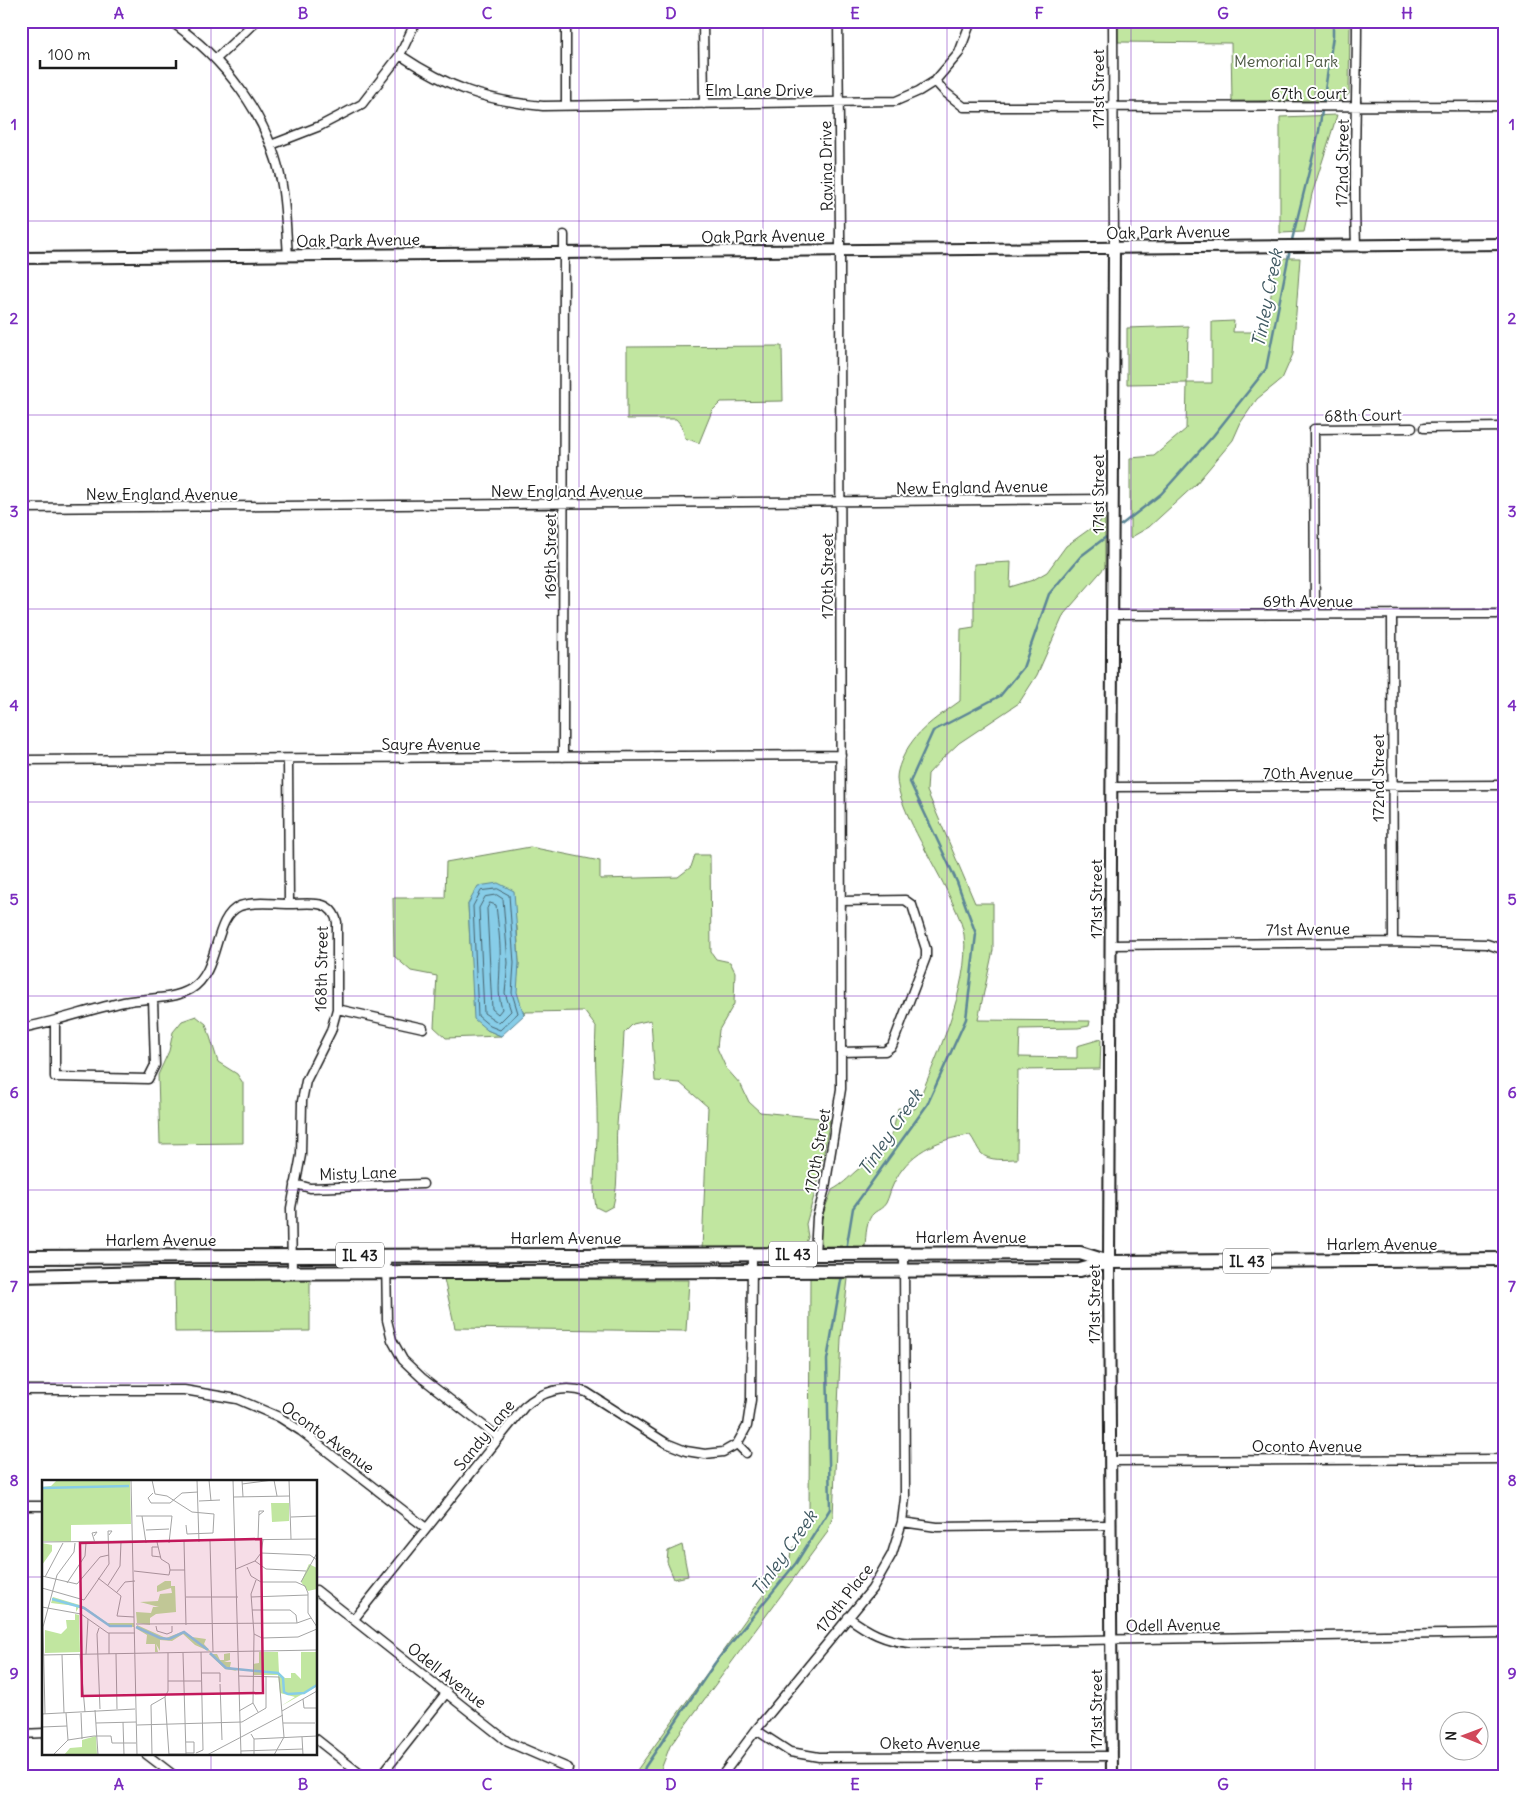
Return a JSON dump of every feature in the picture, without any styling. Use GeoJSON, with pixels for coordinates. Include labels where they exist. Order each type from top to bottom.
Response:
{"type":"FeatureCollection","features":[{"type":"Feature","properties":{"kind":"main road","name":"Harlem Avenue"},"geometry":{"type":"LineString","coordinates":[[21,1257],[1080,1253],[1109,1262]]}},
{"type":"Feature","properties":{"kind":"main road","name":"Harlem Avenue"},"geometry":{"type":"LineString","coordinates":[[21,1276],[292,1272],[1080,1270],[1109,1262],[1505,1259]]}},
{"type":"Feature","properties":{"kind":"street"},"geometry":{"type":"LineString","coordinates":[[170,21],[198,42],[216,59],[235,80],[248,101],[270,145],[281,180],[288,256]]}},
{"type":"Feature","properties":{"kind":"street"},"geometry":{"type":"LineString","coordinates":[[216,59],[256,21]]}},
{"type":"Feature","properties":{"kind":"street"},"geometry":{"type":"LineString","coordinates":[[270,145],[320,126],[362,104],[400,55],[416,21]]}},
{"type":"Feature","properties":{"kind":"street"},"geometry":{"type":"LineString","coordinates":[[566,21],[566,105]]}},
{"type":"Feature","properties":{"kind":"street"},"geometry":{"type":"LineString","coordinates":[[703,21],[704,104]]}},
{"type":"Feature","properties":{"kind":"street","name":"Ravina Drive"},"geometry":{"type":"LineString","coordinates":[[838,21],[840,250]]}},
{"type":"Feature","properties":{"kind":"street","name":"Elm Lane Drive"},"geometry":{"type":"LineString","coordinates":[[400,55],[448,84],[476,94],[528,105],[896,101],[919,91],[935,81],[959,53],[972,21]]}},
{"type":"Feature","properties":{"kind":"street","name":"171st Street"},"geometry":{"type":"LineString","coordinates":[[1112,1777],[1109,1262],[1114,248],[1113,21]]}},
{"type":"Feature","properties":{"kind":"street","name":"172nd Street"},"geometry":{"type":"LineString","coordinates":[[1356,245],[1354,153],[1357,107],[1357,21]]}},
{"type":"Feature","properties":{"kind":"street"},"geometry":{"type":"LineString","coordinates":[[935,81],[945,92],[964,107],[1113,106]]}},
{"type":"Feature","properties":{"kind":"street","name":"67th Court"},"geometry":{"type":"LineString","coordinates":[[1113,106],[1505,106]]}},
{"type":"Feature","properties":{"kind":"street","name":"169th Street"},"geometry":{"type":"LineString","coordinates":[[563,758],[564,235]]}},
{"type":"Feature","properties":{"kind":"street","name":"Oak Park Avenue"},"geometry":{"type":"LineString","coordinates":[[21,258],[1505,244]]}},
{"type":"Feature","properties":{"kind":"street","name":"170th Street"},"geometry":{"type":"LineString","coordinates":[[815,1254],[817,1217],[825,1188],[839,1105],[841,1052],[840,250]]}},
{"type":"Feature","properties":{"kind":"street","name":"68th Court"},"geometry":{"type":"LineString","coordinates":[[1424,428],[1505,427]]}},
{"type":"Feature","properties":{"kind":"street","name":"68th Court"},"geometry":{"type":"LineString","coordinates":[[1315,615],[1314,429],[1412,428]]}},
{"type":"Feature","properties":{"kind":"street","name":"New England Avenue"},"geometry":{"type":"LineString","coordinates":[[21,508],[1113,499]]}},
{"type":"Feature","properties":{"kind":"street","name":"172nd Street"},"geometry":{"type":"LineString","coordinates":[[1392,614],[1393,942]]}},
{"type":"Feature","properties":{"kind":"street","name":"69th Avenue"},"geometry":{"type":"LineString","coordinates":[[1112,615],[1505,614]]}},
{"type":"Feature","properties":{"kind":"street","name":"Sayre Avenue"},"geometry":{"type":"LineString","coordinates":[[21,760],[841,755]]}},
{"type":"Feature","properties":{"kind":"street"},"geometry":{"type":"LineString","coordinates":[[288,759],[289,904]]}},
{"type":"Feature","properties":{"kind":"street","name":"70th Avenue"},"geometry":{"type":"LineString","coordinates":[[1111,787],[1505,785]]}},
{"type":"Feature","properties":{"kind":"street"},"geometry":{"type":"LineString","coordinates":[[841,901],[905,900],[912,905],[926,949],[926,957],[892,1046],[885,1051],[841,1052]]}},
{"type":"Feature","properties":{"kind":"street","name":"168th Street"},"geometry":{"type":"LineString","coordinates":[[21,1028],[56,1022],[122,1002],[180,995],[202,980],[210,966],[226,919],[231,911],[248,904],[325,905],[336,915],[337,1009],[331,1030],[306,1081],[302,1101],[302,1155],[291,1208],[292,1272]]}},
{"type":"Feature","properties":{"kind":"street","name":"71st Avenue"},"geometry":{"type":"LineString","coordinates":[[1110,945],[1393,942],[1487,944],[1505,950]]}},
{"type":"Feature","properties":{"kind":"street"},"geometry":{"type":"LineString","coordinates":[[56,1022],[55,1077],[148,1079],[155,1065],[153,999]]}},
{"type":"Feature","properties":{"kind":"street"},"geometry":{"type":"LineString","coordinates":[[337,1009],[423,1028]]}},
{"type":"Feature","properties":{"kind":"street","name":"Misty Lane"},"geometry":{"type":"LineString","coordinates":[[296,1184],[310,1188],[423,1184]]}},
{"type":"Feature","properties":{"kind":"street"},"geometry":{"type":"LineString","coordinates":[[746,1454],[737,1444],[747,1426],[751,1400],[752,1254]]}},
{"type":"Feature","properties":{"kind":"street","name":"170th Place"},"geometry":{"type":"LineString","coordinates":[[721,1777],[756,1730],[883,1572],[892,1554],[902,1522],[905,1498],[904,1254]]}},
{"type":"Feature","properties":{"kind":"street"},"geometry":{"type":"LineString","coordinates":[[386,1255],[387,1320],[392,1340],[403,1360],[422,1378],[498,1437]]}},
{"type":"Feature","properties":{"kind":"street","name":"Sandy Lane"},"geometry":{"type":"LineString","coordinates":[[354,1619],[498,1437],[531,1400],[542,1394],[573,1388],[586,1392],[666,1443],[686,1451],[706,1454],[723,1452],[737,1444]]}},
{"type":"Feature","properties":{"kind":"street","name":"Oconto Avenue"},"geometry":{"type":"LineString","coordinates":[[21,1390],[184,1390],[222,1396],[250,1404],[279,1417],[302,1431],[426,1528]]}},
{"type":"Feature","properties":{"kind":"street","name":"Oconto Avenue"},"geometry":{"type":"LineString","coordinates":[[1110,1461],[1505,1459]]}},
{"type":"Feature","properties":{"kind":"street"},"geometry":{"type":"LineString","coordinates":[[21,1506],[42,1506]]}},
{"type":"Feature","properties":{"kind":"street"},"geometry":{"type":"LineString","coordinates":[[902,1522],[937,1527],[1110,1524]]}},
{"type":"Feature","properties":{"kind":"street","name":"Odell Avenue"},"geometry":{"type":"LineString","coordinates":[[318,1592],[508,1742],[568,1768],[566,1777]]}},
{"type":"Feature","properties":{"kind":"street","name":"Odell Avenue"},"geometry":{"type":"LineString","coordinates":[[848,1617],[877,1636],[888,1640],[910,1643],[1505,1633]]}},
{"type":"Feature","properties":{"kind":"street"},"geometry":{"type":"LineString","coordinates":[[380,1777],[447,1692]]}},
{"type":"Feature","properties":{"kind":"street","name":"Oketo Avenue"},"geometry":{"type":"LineString","coordinates":[[756,1730],[790,1752],[819,1757],[1112,1756]]}},
{"type":"Feature","properties":{"kind":"street"},"geometry":{"type":"LineString","coordinates":[[21,1734],[42,1733]]}},
{"type":"Feature","properties":{"kind":"street"},"geometry":{"type":"LineString","coordinates":[[318,1741],[364,1777]]}},
{"type":"Feature","properties":{"kind":"street"},"geometry":{"type":"LineString","coordinates":[[149,1756],[176,1777]]}},
{"type":"Feature","properties":{"kind":"green space","name":"Memorial Park"},"geometry":{"type":"Polygon","coordinates":[[[1118,21],[1350,21],[1349,94],[1341,100],[1232,101],[1231,43],[1118,42],[1118,21]]]}},
{"type":"Feature","properties":{"kind":"green space"},"geometry":{"type":"Polygon","coordinates":[[[1337,115],[1312,194],[1304,232],[1280,233],[1280,117],[1337,115]]]}},
{"type":"Feature","properties":{"kind":"green space"},"geometry":{"type":"Polygon","coordinates":[[[1276,258],[1300,258],[1293,354],[1282,379],[1257,399],[1241,422],[1233,440],[1196,484],[1149,527],[1130,538],[1130,458],[1154,456],[1186,429],[1187,383],[1212,383],[1212,322],[1234,321],[1233,332],[1266,332],[1276,258]]]}},
{"type":"Feature","properties":{"kind":"green space"},"geometry":{"type":"Polygon","coordinates":[[[1188,326],[1187,383],[1127,384],[1127,328],[1188,326]]]}},
{"type":"Feature","properties":{"kind":"green space"},"geometry":{"type":"Polygon","coordinates":[[[782,346],[783,401],[721,402],[712,411],[699,443],[685,438],[682,426],[676,419],[627,419],[627,347],[782,346]]]}},
{"type":"Feature","properties":{"kind":"green space"},"geometry":{"type":"Polygon","coordinates":[[[1105,518],[1105,567],[1064,614],[1037,675],[1019,703],[959,743],[941,760],[928,774],[927,791],[975,903],[993,903],[993,950],[978,1020],[1090,1021],[1089,1026],[1078,1028],[1020,1029],[1019,1057],[1077,1058],[1077,1046],[1101,1039],[1100,1069],[1018,1070],[1017,1159],[998,1159],[984,1156],[970,1135],[935,1144],[915,1156],[899,1174],[886,1203],[869,1219],[865,1246],[823,1246],[820,1226],[832,1190],[858,1169],[871,1162],[884,1149],[893,1130],[898,1108],[915,1109],[941,1047],[957,999],[965,955],[961,923],[946,889],[909,818],[897,778],[901,761],[914,739],[932,721],[960,701],[961,629],[974,627],[974,564],[1011,562],[1010,587],[1033,580],[1047,572],[1066,546],[1105,518]]]}},
{"type":"Feature","properties":{"kind":"green space"},"geometry":{"type":"Polygon","coordinates":[[[530,847],[600,861],[600,879],[678,877],[691,867],[695,855],[710,855],[711,952],[716,959],[730,962],[735,972],[734,1004],[719,1030],[717,1048],[726,1068],[741,1085],[749,1102],[760,1112],[830,1119],[820,1175],[806,1224],[808,1237],[805,1246],[799,1248],[702,1249],[708,1107],[680,1083],[655,1081],[651,1020],[633,1024],[624,1033],[617,1125],[615,1196],[613,1206],[604,1211],[596,1207],[594,1180],[597,1135],[596,1027],[584,1011],[526,1012],[524,1015],[516,992],[519,963],[517,926],[468,904],[470,944],[487,1030],[501,1036],[446,1038],[434,1027],[437,976],[411,971],[394,956],[393,898],[445,898],[446,862],[530,847]]]}},
{"type":"Feature","properties":{"kind":"green space"},"geometry":{"type":"Polygon","coordinates":[[[196,1016],[206,1024],[218,1062],[237,1074],[243,1083],[243,1143],[160,1144],[158,1075],[169,1051],[173,1032],[182,1021],[196,1016]]]}},
{"type":"Feature","properties":{"kind":"green space"},"geometry":{"type":"Polygon","coordinates":[[[310,1278],[310,1331],[175,1332],[174,1279],[310,1278]]]}},
{"type":"Feature","properties":{"kind":"green space"},"geometry":{"type":"Polygon","coordinates":[[[810,1278],[848,1279],[841,1339],[833,1516],[827,1533],[670,1746],[658,1777],[632,1777],[790,1558],[791,1550],[802,1538],[809,1516],[810,1278]]]}},
{"type":"Feature","properties":{"kind":"green space"},"geometry":{"type":"Polygon","coordinates":[[[444,1279],[689,1280],[686,1331],[455,1328],[444,1279]]]}},
{"type":"Feature","properties":{"kind":"green space"},"geometry":{"type":"Polygon","coordinates":[[[682,1545],[688,1576],[674,1579],[667,1562],[668,1551],[682,1545]]]}},
{"type":"Feature","properties":{"kind":"water"},"geometry":{"type":"Polygon","coordinates":[[[498,883],[514,891],[519,963],[517,992],[524,1015],[501,1036],[487,1030],[474,1019],[468,904],[478,886],[498,883]]]}},
{"type":"Feature","properties":{"kind":"waterway","name":"Tinley Creek"},"geometry":{"type":"LineString","coordinates":[[1291,244],[1319,131],[1333,36],[1333,21]]}},
{"type":"Feature","properties":{"kind":"waterway","name":"Tinley Creek"},"geometry":{"type":"LineString","coordinates":[[1121,525],[1161,494],[1213,436],[1266,369],[1290,249]]}},
{"type":"Feature","properties":{"kind":"waterway","name":"Tinley Creek"},"geometry":{"type":"LineString","coordinates":[[846,1250],[853,1208],[927,1105],[966,1019],[976,934],[957,882],[910,782],[933,731],[1000,696],[1023,668],[1049,594],[1081,556],[1106,537]]}},
{"type":"Feature","properties":{"kind":"waterway","name":"Tinley Creek"},"geometry":{"type":"LineString","coordinates":[[642,1777],[645,1767],[715,1663],[796,1563],[830,1509],[827,1360],[842,1275]]}}]}
